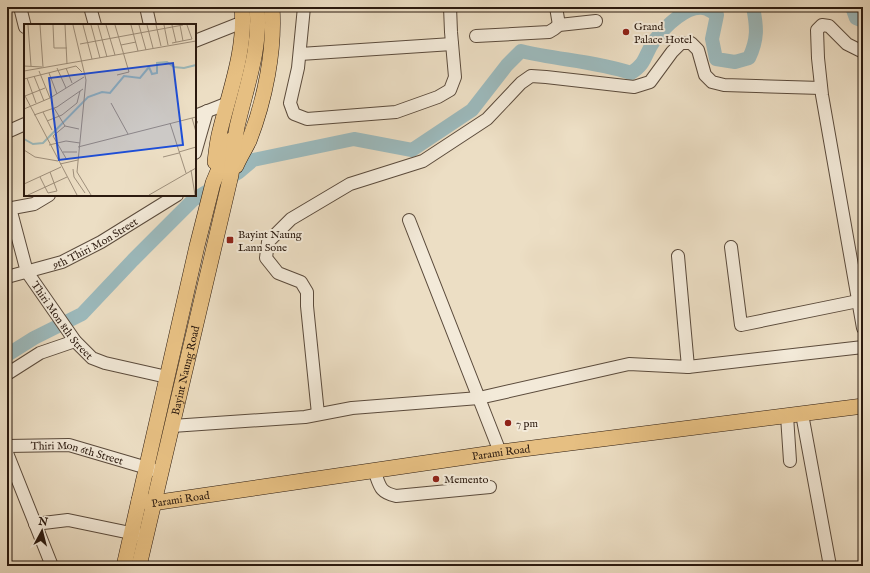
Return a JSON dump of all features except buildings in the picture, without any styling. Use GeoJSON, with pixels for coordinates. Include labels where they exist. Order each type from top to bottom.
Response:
{"type":"FeatureCollection","features":[{"type":"Feature","properties":{"kind":"main road","name":"Bayint Naung Road"},"geometry":{"type":"LineString","coordinates":[[213,183],[218,136],[228,103],[241,49],[243,22],[242,7]]}},
{"type":"Feature","properties":{"kind":"main road"},"geometry":{"type":"LineString","coordinates":[[237,128],[257,47],[257,7]]}},
{"type":"Feature","properties":{"kind":"main road","name":"Bayint Naung Road"},"geometry":{"type":"LineString","coordinates":[[231,175],[248,142],[258,116],[272,50],[274,31],[272,7]]}},
{"type":"Feature","properties":{"kind":"main road","name":"Bayint Naung Road"},"geometry":{"type":"LineString","coordinates":[[146,502],[161,472],[231,175],[237,128]]}},
{"type":"Feature","properties":{"kind":"main road","name":"Bayint Naung Road"},"geometry":{"type":"LineString","coordinates":[[139,566],[139,534],[146,502],[146,469],[197,246],[213,183],[237,128]]}},
{"type":"Feature","properties":{"kind":"main road","name":"Parami Road"},"geometry":{"type":"LineString","coordinates":[[146,502],[500,452],[863,406]]}},
{"type":"Feature","properties":{"kind":"main road"},"geometry":{"type":"LineString","coordinates":[[155,430],[171,430]]}},
{"type":"Feature","properties":{"kind":"main road","name":"Bayint Naung Road"},"geometry":{"type":"LineString","coordinates":[[124,566],[139,534]]}},
{"type":"Feature","properties":{"kind":"street"},"geometry":{"type":"LineString","coordinates":[[20,7],[24,24]]}},
{"type":"Feature","properties":{"kind":"street"},"geometry":{"type":"LineString","coordinates":[[90,7],[95,24]]}},
{"type":"Feature","properties":{"kind":"street"},"geometry":{"type":"LineString","coordinates":[[146,7],[150,24]]}},
{"type":"Feature","properties":{"kind":"street"},"geometry":{"type":"LineString","coordinates":[[304,7],[298,68],[290,103],[294,114],[307,119],[396,112],[438,97],[450,90],[455,77],[450,7]]}},
{"type":"Feature","properties":{"kind":"street"},"geometry":{"type":"LineString","coordinates":[[556,7],[559,25]]}},
{"type":"Feature","properties":{"kind":"street"},"geometry":{"type":"LineString","coordinates":[[476,36],[549,32],[559,25],[596,21]]}},
{"type":"Feature","properties":{"kind":"street"},"geometry":{"type":"LineString","coordinates":[[196,41],[243,22]]}},
{"type":"Feature","properties":{"kind":"street"},"geometry":{"type":"LineString","coordinates":[[863,52],[847,44],[829,26],[822,25],[817,30],[821,88],[860,301],[863,328]]}},
{"type":"Feature","properties":{"kind":"street"},"geometry":{"type":"LineString","coordinates":[[318,414],[307,306],[307,292],[301,282],[278,273],[266,258],[268,242],[291,219],[350,184],[423,161],[487,119],[521,83],[531,76],[546,76],[634,87],[641,86],[650,82],[672,52],[681,43],[691,43],[698,50],[705,75],[712,82],[724,85],[821,88]]}},
{"type":"Feature","properties":{"kind":"street"},"geometry":{"type":"LineString","coordinates":[[300,54],[452,44]]}},
{"type":"Feature","properties":{"kind":"street"},"geometry":{"type":"LineString","coordinates":[[196,116],[228,103]]}},
{"type":"Feature","properties":{"kind":"street"},"geometry":{"type":"LineString","coordinates":[[196,150],[208,111]]}},
{"type":"Feature","properties":{"kind":"street"},"geometry":{"type":"LineString","coordinates":[[7,132],[24,124]]}},
{"type":"Feature","properties":{"kind":"street"},"geometry":{"type":"LineString","coordinates":[[8,208],[34,204],[47,196]]}},
{"type":"Feature","properties":{"kind":"street","name":"9th Thiri Mon Street"},"geometry":{"type":"LineString","coordinates":[[7,277],[62,262],[100,242],[175,196]]}},
{"type":"Feature","properties":{"kind":"street","name":"Thiri Mon 8th Street"},"geometry":{"type":"LineString","coordinates":[[8,208],[27,272],[75,341],[92,358],[105,363],[167,377]]}},
{"type":"Feature","properties":{"kind":"street"},"geometry":{"type":"LineString","coordinates":[[409,220],[500,452]]}},
{"type":"Feature","properties":{"kind":"street"},"geometry":{"type":"LineString","coordinates":[[731,247],[741,324],[860,301]]}},
{"type":"Feature","properties":{"kind":"street"},"geometry":{"type":"LineString","coordinates":[[678,256],[688,367]]}},
{"type":"Feature","properties":{"kind":"street"},"geometry":{"type":"LineString","coordinates":[[7,374],[40,354],[75,341]]}},
{"type":"Feature","properties":{"kind":"street"},"geometry":{"type":"LineString","coordinates":[[171,430],[305,416],[352,408],[479,398],[629,364],[688,367],[863,347]]}},
{"type":"Feature","properties":{"kind":"street"},"geometry":{"type":"LineString","coordinates":[[802,414],[830,566]]}},
{"type":"Feature","properties":{"kind":"street"},"geometry":{"type":"LineString","coordinates":[[787,416],[790,461]]}},
{"type":"Feature","properties":{"kind":"street","name":"Thiri Mon 6th Street"},"geometry":{"type":"LineString","coordinates":[[7,446],[69,445],[146,469],[161,472]]}},
{"type":"Feature","properties":{"kind":"street"},"geometry":{"type":"LineString","coordinates":[[7,453],[52,566]]}},
{"type":"Feature","properties":{"kind":"street"},"geometry":{"type":"LineString","coordinates":[[374,470],[382,490],[387,494],[396,496],[490,487]]}},
{"type":"Feature","properties":{"kind":"street"},"geometry":{"type":"LineString","coordinates":[[35,524],[68,520],[139,534]]}},
{"type":"Feature","properties":{"kind":"waterway"},"geometry":{"type":"LineString","coordinates":[[7,355],[34,338],[82,314],[193,200],[239,172],[253,160],[354,139],[412,150],[472,110],[507,65],[521,51],[590,63],[631,73],[640,66],[654,41],[670,23],[692,9],[707,9],[717,15],[712,39],[716,59],[735,62],[749,58],[754,45],[756,33],[753,7]]}},
{"type":"Feature","properties":{"kind":"waterway"},"geometry":{"type":"LineString","coordinates":[[852,7],[856,18],[863,21]]}},
{"type":"Feature","properties":{"kind":"place","name":"Grand Palace Hotel"},"geometry":{"type":"Point","coordinates":[626,32]}},
{"type":"Feature","properties":{"kind":"place","name":"Bayint Naung Lann Sone"},"geometry":{"type":"Point","coordinates":[230,240]}},
{"type":"Feature","properties":{"kind":"place","name":"7 pm"},"geometry":{"type":"Point","coordinates":[508,423]}},
{"type":"Feature","properties":{"kind":"place","name":"Memento"},"geometry":{"type":"Point","coordinates":[436,479]}}]}
